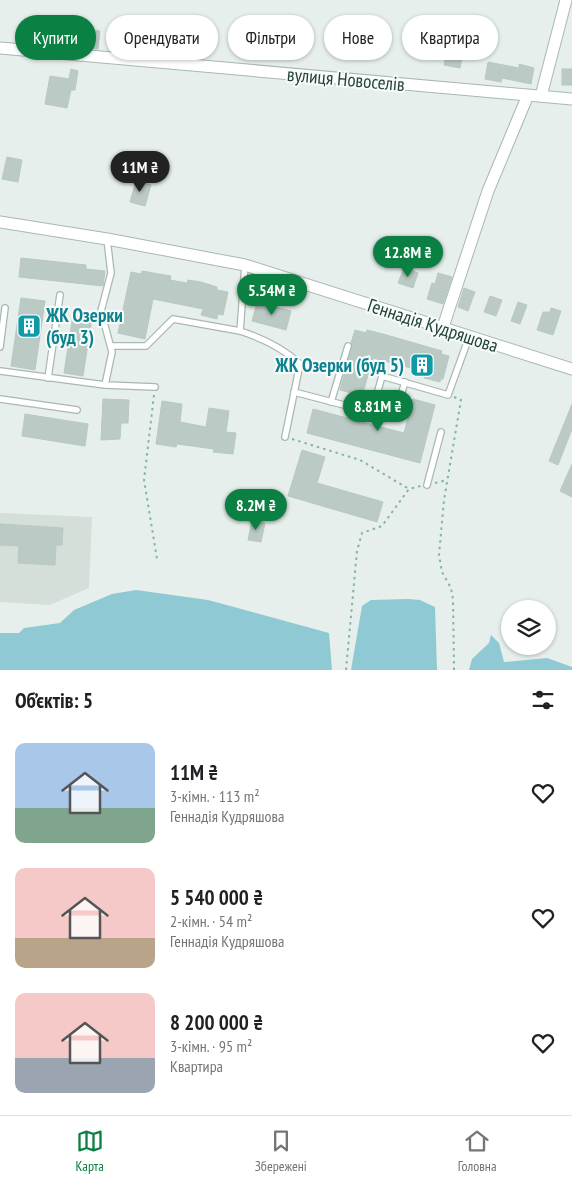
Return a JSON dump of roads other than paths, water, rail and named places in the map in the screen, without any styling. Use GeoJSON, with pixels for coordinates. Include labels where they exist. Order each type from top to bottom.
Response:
{"type":"FeatureCollection","features":[{"type":"Feature","properties":{"kind":"street"},"geometry":{"type":"LineString","coordinates":[[541,96],[566,0]]}},
{"type":"Feature","properties":{"kind":"street","name":"вулиця Новоселів"},"geometry":{"type":"LineString","coordinates":[[0,48],[572,99]]}},
{"type":"Feature","properties":{"kind":"street"},"geometry":{"type":"LineString","coordinates":[[443,327],[488,190],[528,95]]}},
{"type":"Feature","properties":{"kind":"street","name":"Геннадія Кудряшова"},"geometry":{"type":"LineString","coordinates":[[0,222],[107,239],[245,265],[572,369]]}},
{"type":"Feature","properties":{"kind":"lane"},"geometry":{"type":"LineString","coordinates":[[105,385],[112,352],[102,310],[111,272],[107,239]]}},
{"type":"Feature","properties":{"kind":"lane"},"geometry":{"type":"LineString","coordinates":[[240,331],[245,265]]}},
{"type":"Feature","properties":{"kind":"lane"},"geometry":{"type":"LineString","coordinates":[[48,378],[60,295]]}},
{"type":"Feature","properties":{"kind":"lane"},"geometry":{"type":"LineString","coordinates":[[0,347],[5,308]]}},
{"type":"Feature","properties":{"kind":"lane"},"geometry":{"type":"LineString","coordinates":[[112,346],[146,346],[173,319],[240,331],[256,336],[288,352],[300,364],[285,437]]}},
{"type":"Feature","properties":{"kind":"lane"},"geometry":{"type":"LineString","coordinates":[[372,412],[382,376],[448,395],[469,337]]}},
{"type":"Feature","properties":{"kind":"lane"},"geometry":{"type":"LineString","coordinates":[[332,402],[348,346]]}},
{"type":"Feature","properties":{"kind":"lane"},"geometry":{"type":"LineString","coordinates":[[0,371],[105,385],[155,386]]}},
{"type":"Feature","properties":{"kind":"lane"},"geometry":{"type":"LineString","coordinates":[[294,392],[394,418],[405,382]]}},
{"type":"Feature","properties":{"kind":"lane"},"geometry":{"type":"LineString","coordinates":[[0,399],[77,410]]}},
{"type":"Feature","properties":{"kind":"lane"},"geometry":{"type":"LineString","coordinates":[[427,485],[441,432]]}},
{"type":"Feature","properties":{"kind":"water"},"geometry":{"type":"Polygon","coordinates":[[[136,590],[208,600],[329,633],[332,670],[0,670],[0,633],[19,633],[24,628],[60,623],[74,610],[112,594],[136,590]]]}},
{"type":"Feature","properties":{"kind":"water"},"geometry":{"type":"Polygon","coordinates":[[[371,600],[420,600],[435,607],[437,670],[351,670],[362,606],[371,600]]]}},
{"type":"Feature","properties":{"kind":"water"},"geometry":{"type":"Polygon","coordinates":[[[491,635],[499,643],[504,662],[547,658],[572,667],[572,670],[469,670],[472,659],[489,643],[491,635]]]}},
{"type":"Feature","properties":{"kind":"place","name":"ЖК Озерки (буд 3)"},"geometry":{"type":"Point","coordinates":[29,326]}},
{"type":"Feature","properties":{"kind":"place","name":"ЖК Озерки (буд 5)"},"geometry":{"type":"Point","coordinates":[422,365]}}]}
